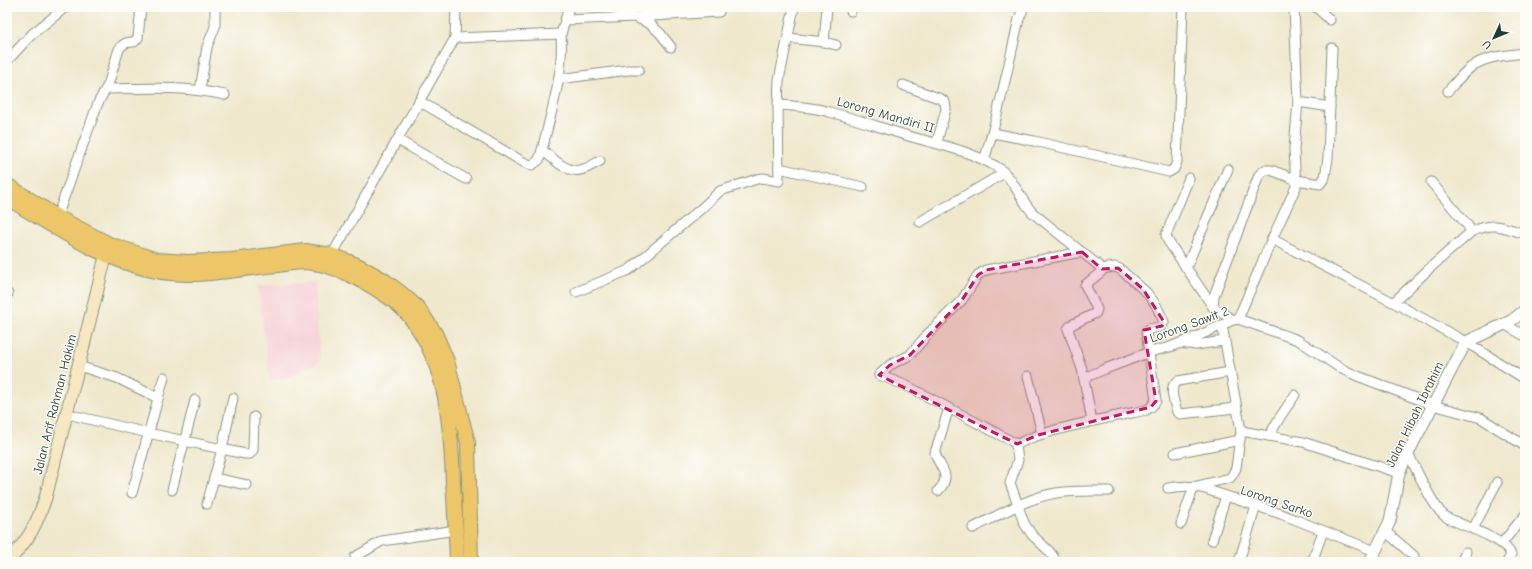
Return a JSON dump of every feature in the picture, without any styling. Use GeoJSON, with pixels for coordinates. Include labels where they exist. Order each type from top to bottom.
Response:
{"type":"FeatureCollection","features":[{"type":"Feature","properties":{"kind":"main road"},"geometry":{"type":"LineString","coordinates":[[7,185],[109,251],[157,260],[187,262],[232,260],[305,251],[332,255],[359,266],[384,280],[401,293],[418,308],[435,333],[447,361],[468,443],[471,562]]}},
{"type":"Feature","properties":{"kind":"main road"},"geometry":{"type":"LineString","coordinates":[[7,198],[109,251],[155,271],[171,274],[233,271],[304,262],[329,266],[354,276],[378,289],[410,316],[425,339],[438,372],[446,400],[451,436],[457,562]]}},
{"type":"Feature","properties":{"kind":"main road","name":"Jalan Arif Rahman Hakim"},"geometry":{"type":"LineString","coordinates":[[7,562],[24,544],[39,518],[85,368],[109,251]]}},
{"type":"Feature","properties":{"kind":"main road","name":"Jalan Arif Rahman Hakim"},"geometry":{"type":"LineString","coordinates":[[16,562],[29,548],[37,535],[45,520],[52,497],[109,251]]}},
{"type":"Feature","properties":{"kind":"street"},"geometry":{"type":"LineString","coordinates":[[7,61],[32,34],[66,7]]}},
{"type":"Feature","properties":{"kind":"street"},"geometry":{"type":"LineString","coordinates":[[57,217],[98,103],[108,85],[119,49],[126,42],[134,42],[138,38],[141,7]]}},
{"type":"Feature","properties":{"kind":"street"},"geometry":{"type":"LineString","coordinates":[[200,90],[207,47],[215,27],[215,7]]}},
{"type":"Feature","properties":{"kind":"street"},"geometry":{"type":"LineString","coordinates":[[332,255],[456,38],[456,7]]}},
{"type":"Feature","properties":{"kind":"street"},"geometry":{"type":"LineString","coordinates":[[419,101],[525,163],[532,165],[539,160],[559,79],[562,48],[561,34],[569,7]]}},
{"type":"Feature","properties":{"kind":"street"},"geometry":{"type":"LineString","coordinates":[[576,292],[629,270],[720,191],[757,179],[763,178],[779,181],[779,80],[794,7]]}},
{"type":"Feature","properties":{"kind":"street"},"geometry":{"type":"LineString","coordinates":[[824,42],[827,7]]}},
{"type":"Feature","properties":{"kind":"street"},"geometry":{"type":"LineString","coordinates":[[984,160],[993,133],[1019,19],[1024,7]]}},
{"type":"Feature","properties":{"kind":"street"},"geometry":{"type":"LineString","coordinates":[[993,133],[1169,172],[1174,169],[1177,162],[1183,7]]}},
{"type":"Feature","properties":{"kind":"street"},"geometry":{"type":"LineString","coordinates":[[1189,178],[1166,235],[1168,241],[1213,307],[1235,320],[1296,187],[1297,180],[1294,149],[1298,102],[1294,7]]}},
{"type":"Feature","properties":{"kind":"street"},"geometry":{"type":"LineString","coordinates":[[1316,7],[1330,20]]}},
{"type":"Feature","properties":{"kind":"street"},"geometry":{"type":"LineString","coordinates":[[565,20],[719,12]]}},
{"type":"Feature","properties":{"kind":"street"},"geometry":{"type":"LineString","coordinates":[[635,17],[650,24],[660,33],[671,47]]}},
{"type":"Feature","properties":{"kind":"street"},"geometry":{"type":"LineString","coordinates":[[456,38],[561,34]]}},
{"type":"Feature","properties":{"kind":"street"},"geometry":{"type":"LineString","coordinates":[[788,38],[824,42],[836,45]]}},
{"type":"Feature","properties":{"kind":"street"},"geometry":{"type":"LineString","coordinates":[[1213,307],[1214,296],[1259,175],[1266,170],[1271,170],[1297,180],[1320,184],[1325,176],[1328,158],[1332,48]]}},
{"type":"Feature","properties":{"kind":"street"},"geometry":{"type":"LineString","coordinates":[[1448,91],[1471,67],[1484,60],[1509,55],[1525,54]]}},
{"type":"Feature","properties":{"kind":"street"},"geometry":{"type":"LineString","coordinates":[[559,79],[628,70],[640,70]]}},
{"type":"Feature","properties":{"kind":"street"},"geometry":{"type":"LineString","coordinates":[[903,85],[941,99],[946,104],[937,142]]}},
{"type":"Feature","properties":{"kind":"street"},"geometry":{"type":"LineString","coordinates":[[106,89],[160,87],[200,90],[225,95]]}},
{"type":"Feature","properties":{"kind":"street"},"geometry":{"type":"LineString","coordinates":[[1298,102],[1330,107]]}},
{"type":"Feature","properties":{"kind":"street","name":"Lorong Mandiri II"},"geometry":{"type":"LineString","coordinates":[[778,105],[801,106],[828,111],[904,135],[937,142],[984,160],[1010,180],[1029,210],[1099,266],[1101,270]]}},
{"type":"Feature","properties":{"kind":"street"},"geometry":{"type":"LineString","coordinates":[[398,140],[466,179]]}},
{"type":"Feature","properties":{"kind":"street"},"geometry":{"type":"LineString","coordinates":[[542,150],[563,167],[573,171],[581,170],[600,161]]}},
{"type":"Feature","properties":{"kind":"street"},"geometry":{"type":"LineString","coordinates":[[779,168],[864,187]]}},
{"type":"Feature","properties":{"kind":"street"},"geometry":{"type":"LineString","coordinates":[[1186,268],[1228,169]]}},
{"type":"Feature","properties":{"kind":"street"},"geometry":{"type":"LineString","coordinates":[[920,222],[1004,174]]}},
{"type":"Feature","properties":{"kind":"street"},"geometry":{"type":"LineString","coordinates":[[1431,182],[1468,226],[1471,232]]}},
{"type":"Feature","properties":{"kind":"street"},"geometry":{"type":"LineString","coordinates":[[1394,302],[1471,232],[1490,225],[1497,225],[1525,234]]}},
{"type":"Feature","properties":{"kind":"street"},"geometry":{"type":"LineString","coordinates":[[1272,239],[1394,302],[1466,342],[1525,379]]}},
{"type":"Feature","properties":{"kind":"street"},"geometry":{"type":"LineString","coordinates":[[1018,444],[907,386],[879,375],[890,364],[910,355],[927,335],[962,300],[974,280],[982,272],[1082,252]]}},
{"type":"Feature","properties":{"kind":"street"},"geometry":{"type":"LineString","coordinates":[[1018,444],[1042,434],[1092,421],[1146,410],[1152,407],[1156,400],[1146,332],[1149,329],[1162,326],[1164,324],[1156,305],[1143,289],[1120,269],[1115,267],[1101,270],[1099,274],[1086,284],[1097,309],[1096,312],[1071,325],[1068,329],[1084,378],[1092,421]]}},
{"type":"Feature","properties":{"kind":"street"},"geometry":{"type":"LineString","coordinates":[[1466,342],[1507,323],[1525,310]]}},
{"type":"Feature","properties":{"kind":"street","name":"Lorong Sawit 2"},"geometry":{"type":"LineString","coordinates":[[1084,378],[1150,352],[1180,343],[1235,320],[1294,338],[1348,372],[1433,405],[1481,418],[1525,445]]}},
{"type":"Feature","properties":{"kind":"street"},"geometry":{"type":"LineString","coordinates":[[1507,323],[1525,329]]}},
{"type":"Feature","properties":{"kind":"street"},"geometry":{"type":"LineString","coordinates":[[1507,323],[1525,336]]}},
{"type":"Feature","properties":{"kind":"street"},"geometry":{"type":"LineString","coordinates":[[1181,524],[1195,486],[1230,478],[1234,474],[1236,468],[1240,435],[1222,325]]}},
{"type":"Feature","properties":{"kind":"street"},"geometry":{"type":"LineString","coordinates":[[1180,343],[1196,345],[1224,341]]}},
{"type":"Feature","properties":{"kind":"street","name":"Jalan Hibah Ibrahim"},"geometry":{"type":"LineString","coordinates":[[1370,562],[1390,521],[1399,474],[1408,453],[1466,342]]}},
{"type":"Feature","properties":{"kind":"street"},"geometry":{"type":"LineString","coordinates":[[85,368],[117,378],[158,398]]}},
{"type":"Feature","properties":{"kind":"street"},"geometry":{"type":"LineString","coordinates":[[1230,372],[1178,381],[1175,383],[1172,390],[1177,412],[1180,414],[1236,408]]}},
{"type":"Feature","properties":{"kind":"street"},"geometry":{"type":"LineString","coordinates":[[1028,376],[1042,434]]}},
{"type":"Feature","properties":{"kind":"street"},"geometry":{"type":"LineString","coordinates":[[132,493],[164,377]]}},
{"type":"Feature","properties":{"kind":"street"},"geometry":{"type":"LineString","coordinates":[[1270,436],[1280,417],[1295,395]]}},
{"type":"Feature","properties":{"kind":"street"},"geometry":{"type":"LineString","coordinates":[[207,504],[222,449],[233,398]]}},
{"type":"Feature","properties":{"kind":"street"},"geometry":{"type":"LineString","coordinates":[[172,490],[195,400]]}},
{"type":"Feature","properties":{"kind":"street"},"geometry":{"type":"LineString","coordinates":[[938,491],[944,485],[945,473],[935,454],[949,408]]}},
{"type":"Feature","properties":{"kind":"street"},"geometry":{"type":"LineString","coordinates":[[70,414],[185,442],[245,454],[250,454],[253,450],[254,417]]}},
{"type":"Feature","properties":{"kind":"street"},"geometry":{"type":"LineString","coordinates":[[1175,453],[1240,435],[1270,436],[1303,442],[1399,474]]}},
{"type":"Feature","properties":{"kind":"street"},"geometry":{"type":"LineString","coordinates":[[1018,444],[1016,446],[1018,460],[1010,483],[1024,523],[1032,535],[1050,551],[1057,562]]}},
{"type":"Feature","properties":{"kind":"street"},"geometry":{"type":"LineString","coordinates":[[1408,453],[1439,510],[1446,516],[1502,543],[1510,551],[1511,555],[1507,562]]}},
{"type":"Feature","properties":{"kind":"street"},"geometry":{"type":"LineString","coordinates":[[214,478],[247,485]]}},
{"type":"Feature","properties":{"kind":"street"},"geometry":{"type":"LineString","coordinates":[[1472,529],[1497,482]]}},
{"type":"Feature","properties":{"kind":"street","name":"Lorong Sarko"},"geometry":{"type":"LineString","coordinates":[[1168,488],[1195,486],[1256,506],[1376,551]]}},
{"type":"Feature","properties":{"kind":"street"},"geometry":{"type":"LineString","coordinates":[[973,528],[1018,505],[1056,493],[1109,491]]}},
{"type":"Feature","properties":{"kind":"street"},"geometry":{"type":"LineString","coordinates":[[1212,540],[1226,496]]}},
{"type":"Feature","properties":{"kind":"street"},"geometry":{"type":"LineString","coordinates":[[1240,558],[1256,506]]}},
{"type":"Feature","properties":{"kind":"street"},"geometry":{"type":"LineString","coordinates":[[1502,543],[1525,515]]}},
{"type":"Feature","properties":{"kind":"street"},"geometry":{"type":"LineString","coordinates":[[355,557],[382,540],[456,530]]}},
{"type":"Feature","properties":{"kind":"street"},"geometry":{"type":"LineString","coordinates":[[1312,562],[1323,531]]}},
{"type":"Feature","properties":{"kind":"street"},"geometry":{"type":"LineString","coordinates":[[1385,531],[1414,556]]}},
{"type":"Feature","properties":{"kind":"street"},"geometry":{"type":"LineString","coordinates":[[1461,562],[1466,552]]}},
{"type":"Feature","properties":{"kind":"highlighted area"},"geometry":{"type":"Polygon","coordinates":[[[1082,252],[1102,269],[1118,268],[1143,289],[1164,322],[1162,326],[1144,330],[1156,401],[1151,407],[1038,435],[1017,444],[879,375],[890,365],[910,355],[962,300],[978,275],[986,270],[1082,252]]]}},
{"type":"Feature","properties":{"kind":"shaded area"},"geometry":{"type":"Polygon","coordinates":[[[315,282],[320,362],[285,379],[270,380],[258,286],[315,282]]]}}]}
